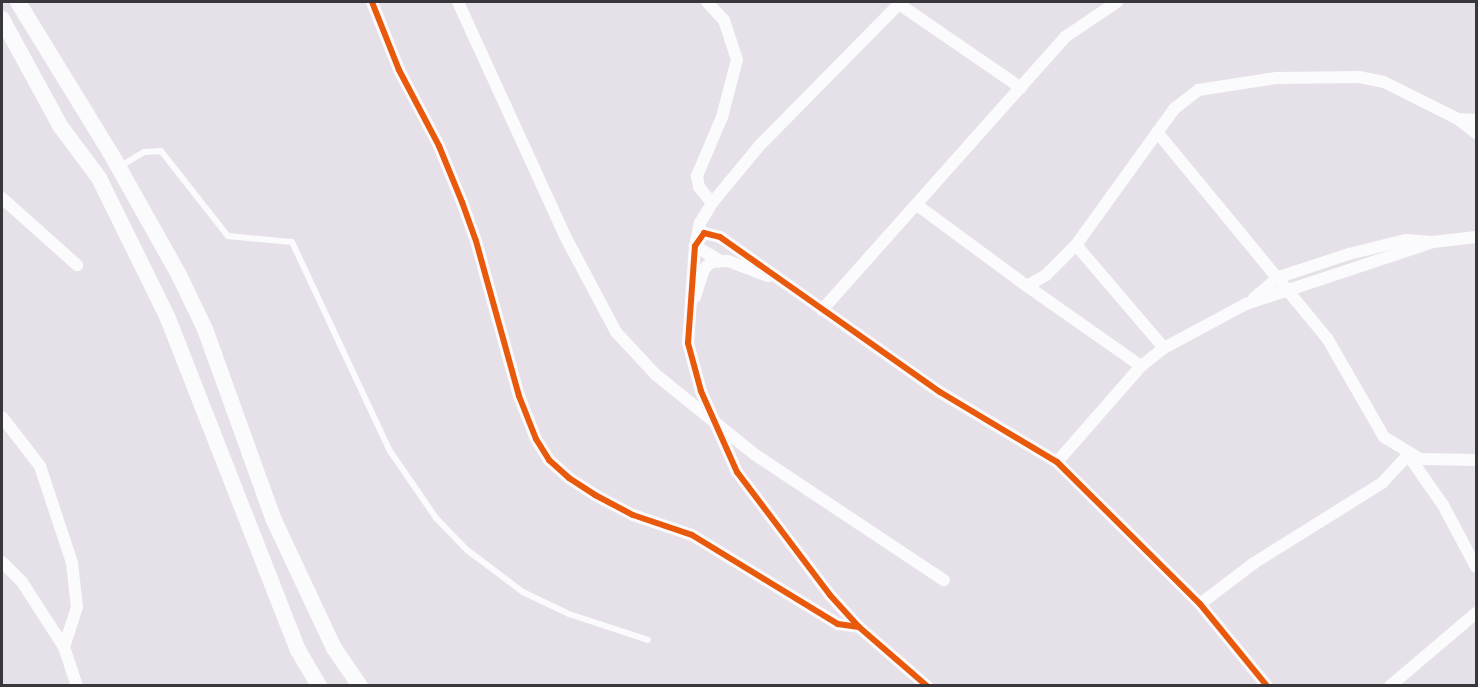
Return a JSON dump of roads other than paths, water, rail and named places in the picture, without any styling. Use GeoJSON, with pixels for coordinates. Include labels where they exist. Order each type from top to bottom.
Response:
{"type":"FeatureCollection","features":[{"type":"Feature","properties":{"kind":"main road"},"geometry":{"type":"LineString","coordinates":[[18,2],[119,167],[205,328],[273,518],[334,648],[360,686]]}},
{"type":"Feature","properties":{"kind":"main road"},"geometry":{"type":"LineString","coordinates":[[2,19],[61,127],[99,178],[167,316],[298,650],[319,686]]}},
{"type":"Feature","properties":{"kind":"main road"},"geometry":{"type":"LineString","coordinates":[[40,89],[64,74]]}},
{"type":"Feature","properties":{"kind":"street"},"geometry":{"type":"LineString","coordinates":[[372,2],[399,70],[439,146],[462,202],[477,241],[519,396],[549,460],[569,478],[595,495],[633,515],[692,535],[838,624],[859,627]]}},
{"type":"Feature","properties":{"kind":"street"},"geometry":{"type":"LineString","coordinates":[[458,2],[565,236],[616,332],[655,374],[754,454],[944,579]]}},
{"type":"Feature","properties":{"kind":"street"},"geometry":{"type":"LineString","coordinates":[[708,2],[724,20],[734,41],[737,60],[722,117],[697,176],[699,187],[712,203]]}},
{"type":"Feature","properties":{"kind":"street"},"geometry":{"type":"LineString","coordinates":[[822,310],[1065,37],[1117,2]]}},
{"type":"Feature","properties":{"kind":"street"},"geometry":{"type":"LineString","coordinates":[[927,686],[859,627],[830,595],[737,472],[714,422],[688,343],[695,246],[700,223],[712,203],[760,145],[900,3],[1021,88]]}},
{"type":"Feature","properties":{"kind":"street"},"geometry":{"type":"LineString","coordinates":[[1027,286],[1046,275],[1076,245],[1157,132],[1184,98],[1198,90],[1276,78],[1372,79],[1458,119],[1476,133]]}},
{"type":"Feature","properties":{"kind":"street"},"geometry":{"type":"LineString","coordinates":[[1458,119],[1476,120]]}},
{"type":"Feature","properties":{"kind":"street"},"geometry":{"type":"LineString","coordinates":[[1157,132],[1279,277],[1339,358],[1384,437],[1408,455],[1443,505],[1476,567]]}},
{"type":"Feature","properties":{"kind":"street"},"geometry":{"type":"LineString","coordinates":[[2,198],[77,265]]}},
{"type":"Feature","properties":{"kind":"street"},"geometry":{"type":"LineString","coordinates":[[712,203],[708,220],[717,234],[781,282],[940,393],[1057,462],[1200,604],[1267,686]]}},
{"type":"Feature","properties":{"kind":"street"},"geometry":{"type":"LineString","coordinates":[[917,205],[1141,366]]}},
{"type":"Feature","properties":{"kind":"street"},"geometry":{"type":"LineString","coordinates":[[695,246],[704,233],[717,234]]}},
{"type":"Feature","properties":{"kind":"street"},"geometry":{"type":"LineString","coordinates":[[1246,304],[1279,277],[1349,254],[1405,240],[1433,242],[1476,237]]}},
{"type":"Feature","properties":{"kind":"street"},"geometry":{"type":"LineString","coordinates":[[1057,462],[1141,366],[1164,348],[1246,304],[1433,242]]}},
{"type":"Feature","properties":{"kind":"street"},"geometry":{"type":"LineString","coordinates":[[1076,245],[1164,348]]}},
{"type":"Feature","properties":{"kind":"street"},"geometry":{"type":"LineString","coordinates":[[695,246],[719,260],[781,282]]}},
{"type":"Feature","properties":{"kind":"street"},"geometry":{"type":"LineString","coordinates":[[688,343],[704,269],[719,260]]}},
{"type":"Feature","properties":{"kind":"street"},"geometry":{"type":"LineString","coordinates":[[2,417],[40,466],[72,563],[77,606],[73,628],[64,647]]}},
{"type":"Feature","properties":{"kind":"street"},"geometry":{"type":"LineString","coordinates":[[1408,455],[1433,461],[1476,460]]}},
{"type":"Feature","properties":{"kind":"street"},"geometry":{"type":"LineString","coordinates":[[1200,604],[1254,563],[1382,483],[1408,455]]}},
{"type":"Feature","properties":{"kind":"street"},"geometry":{"type":"LineString","coordinates":[[2,562],[22,582],[64,647],[77,686]]}},
{"type":"Feature","properties":{"kind":"street"},"geometry":{"type":"LineString","coordinates":[[1390,686],[1476,613]]}},
{"type":"Feature","properties":{"kind":"lane"},"geometry":{"type":"LineString","coordinates":[[119,167],[144,152],[161,152],[228,236],[292,242],[390,451],[436,518],[485,566],[523,592],[569,614],[648,640]]}}]}
